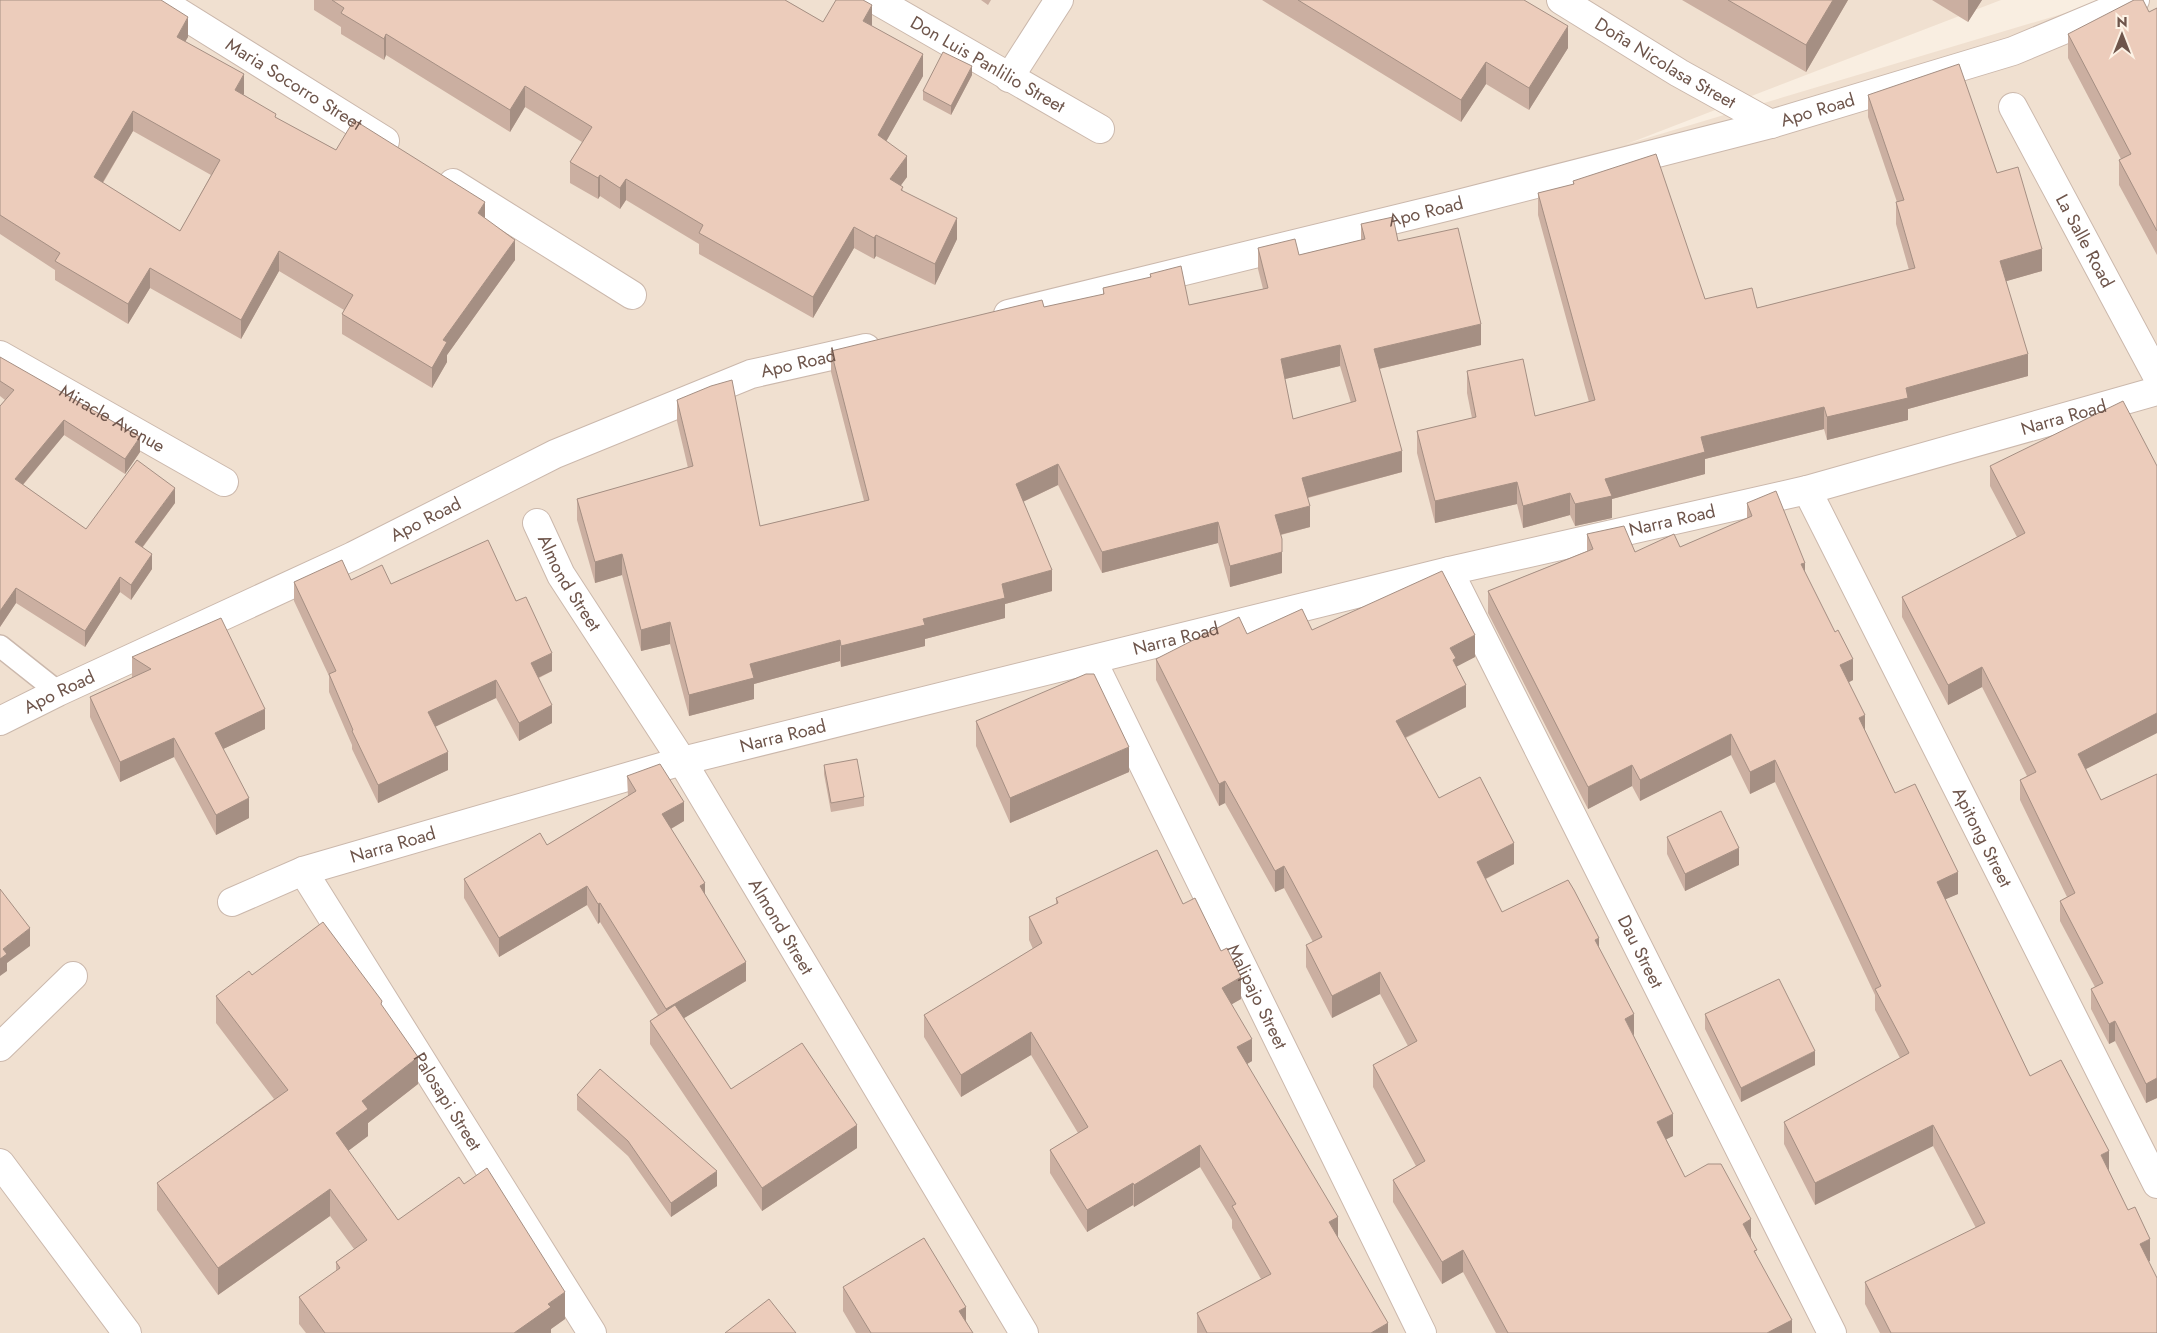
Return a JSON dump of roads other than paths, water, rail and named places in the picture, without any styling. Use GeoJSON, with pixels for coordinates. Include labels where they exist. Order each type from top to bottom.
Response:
{"type":"FeatureCollection","features":[{"type":"Feature","properties":{"kind":"street","name":"Maria Socorro Street"},"geometry":{"type":"LineString","coordinates":[[158,0],[404,153]]}},
{"type":"Feature","properties":{"kind":"street","name":"Don Luis Panlilio Street"},"geometry":{"type":"LineString","coordinates":[[876,0],[1100,129]]}},
{"type":"Feature","properties":{"kind":"street"},"geometry":{"type":"LineString","coordinates":[[1009,78],[1059,0]]}},
{"type":"Feature","properties":{"kind":"street","name":"Doña Nicolasa Street"},"geometry":{"type":"LineString","coordinates":[[1561,0],[1680,73],[1771,124]]}},
{"type":"Feature","properties":{"kind":"street","name":"Apo Road"},"geometry":{"type":"LineString","coordinates":[[979,321],[1450,206],[1771,124],[2013,51],[2135,0]]}},
{"type":"Feature","properties":{"kind":"street","name":"La Salle Road"},"geometry":{"type":"LineString","coordinates":[[2012,107],[2157,376]]}},
{"type":"Feature","properties":{"kind":"street"},"geometry":{"type":"LineString","coordinates":[[429,168],[632,295]]}},
{"type":"Feature","properties":{"kind":"street","name":"Apo Road"},"geometry":{"type":"LineString","coordinates":[[0,721],[58,692],[353,556],[555,454],[657,410],[751,374],[893,342]]}},
{"type":"Feature","properties":{"kind":"street","name":"Miracle Avenue"},"geometry":{"type":"LineString","coordinates":[[0,355],[224,482]]}},
{"type":"Feature","properties":{"kind":"street","name":"Narra Road"},"geometry":{"type":"LineString","coordinates":[[232,902],[303,871],[682,761],[1449,571],[1807,490],[2157,392]]}},
{"type":"Feature","properties":{"kind":"street","name":"Apitong Street"},"geometry":{"type":"LineString","coordinates":[[1807,490],[2157,1184]]}},
{"type":"Feature","properties":{"kind":"street","name":"Almond Street"},"geometry":{"type":"LineString","coordinates":[[537,523],[561,575],[682,761],[1024,1333]]}},
{"type":"Feature","properties":{"kind":"street","name":"Dau Street"},"geometry":{"type":"LineString","coordinates":[[1449,571],[1832,1333]]}},
{"type":"Feature","properties":{"kind":"street","name":"Malipajo Street"},"geometry":{"type":"LineString","coordinates":[[1092,660],[1422,1333]]}},
{"type":"Feature","properties":{"kind":"street","name":"Palosapi Street"},"geometry":{"type":"LineString","coordinates":[[303,871],[592,1333]]}},
{"type":"Feature","properties":{"kind":"street"},"geometry":{"type":"LineString","coordinates":[[0,1047],[73,976]]}},
{"type":"Feature","properties":{"kind":"street"},"geometry":{"type":"LineString","coordinates":[[0,1162],[118,1327]]}},
{"type":"Feature","properties":{"kind":"lane"},"geometry":{"type":"LineString","coordinates":[[0,646],[58,692]]}}]}
